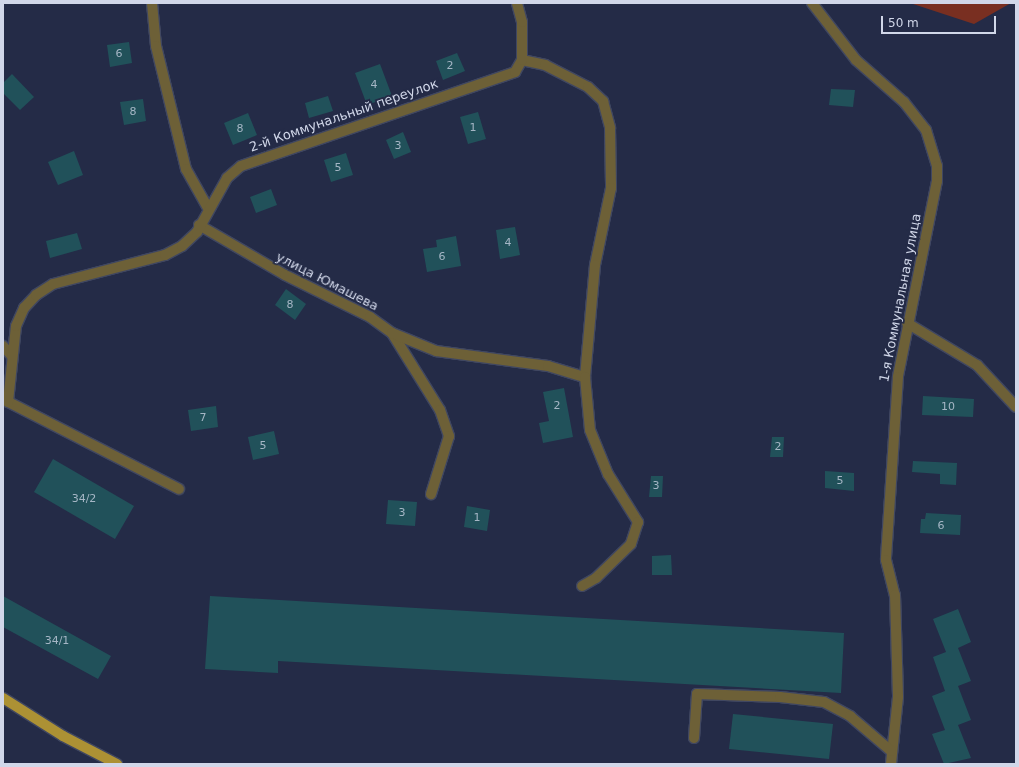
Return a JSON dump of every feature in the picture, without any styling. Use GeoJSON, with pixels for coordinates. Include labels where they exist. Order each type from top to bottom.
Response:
{"type":"FeatureCollection","features":[{"type":"Feature","properties":{"kind":"main road"},"geometry":{"type":"LineString","coordinates":[[3,698],[63,736],[117,764]]}},
{"type":"Feature","properties":{"kind":"street"},"geometry":{"type":"LineString","coordinates":[[152,3],[156,46],[186,169],[206,212]]}},
{"type":"Feature","properties":{"kind":"street"},"geometry":{"type":"LineString","coordinates":[[517,3],[522,22],[522,60],[546,65],[588,87],[603,101],[610,128],[611,188],[595,265],[585,377],[590,430],[608,474],[638,522],[631,544],[596,578],[582,586]]}},
{"type":"Feature","properties":{"kind":"street","name":"1-я Коммунальная улица"},"geometry":{"type":"LineString","coordinates":[[812,3],[856,60],[904,102],[928,138],[937,166],[937,181],[907,323],[898,377],[886,560],[895,595],[898,697],[890,764]]}},
{"type":"Feature","properties":{"kind":"street","name":"2-й Коммунальный переулок"},"geometry":{"type":"LineString","coordinates":[[5,401],[16,326],[24,308],[36,295],[53,284],[165,255],[182,246],[197,232],[206,212],[227,178],[241,166],[515,72],[522,60]]}},
{"type":"Feature","properties":{"kind":"street","name":"улица Юмашева"},"geometry":{"type":"LineString","coordinates":[[199,225],[285,275],[370,317],[392,333],[440,410],[449,436],[431,494]]}},
{"type":"Feature","properties":{"kind":"street"},"geometry":{"type":"LineString","coordinates":[[907,323],[977,365],[1016,407]]}},
{"type":"Feature","properties":{"kind":"street"},"geometry":{"type":"LineString","coordinates":[[392,333],[436,351],[548,366],[585,377]]}},
{"type":"Feature","properties":{"kind":"street"},"geometry":{"type":"LineString","coordinates":[[3,346],[12,356]]}},
{"type":"Feature","properties":{"kind":"street"},"geometry":{"type":"LineString","coordinates":[[5,401],[180,489]]}},
{"type":"Feature","properties":{"kind":"street"},"geometry":{"type":"LineString","coordinates":[[694,738],[697,694],[780,697],[824,702],[850,716],[892,751]]}},
{"type":"Feature","properties":{"kind":"shaded area"},"geometry":{"type":"Polygon","coordinates":[[[910,3],[1011,3],[974,24],[910,3]]]}},
{"type":"Feature","properties":{"kind":"building"},"geometry":{"type":"Polygon","coordinates":[[[129,42],[132,63],[110,67],[107,45],[129,42]]]}},
{"type":"Feature","properties":{"kind":"building"},"geometry":{"type":"Polygon","coordinates":[[[457,53],[465,71],[443,80],[436,61],[457,53]]]}},
{"type":"Feature","properties":{"kind":"building"},"geometry":{"type":"Polygon","coordinates":[[[380,64],[392,96],[367,105],[355,73],[380,64]]]}},
{"type":"Feature","properties":{"kind":"building"},"geometry":{"type":"Polygon","coordinates":[[[12,74],[34,97],[20,110],[3,93],[3,83],[12,74]]]}},
{"type":"Feature","properties":{"kind":"building"},"geometry":{"type":"Polygon","coordinates":[[[831,89],[855,90],[853,107],[829,105],[831,89]]]}},
{"type":"Feature","properties":{"kind":"building"},"geometry":{"type":"Polygon","coordinates":[[[328,96],[333,111],[309,118],[305,103],[328,96]]]}},
{"type":"Feature","properties":{"kind":"building"},"geometry":{"type":"Polygon","coordinates":[[[143,99],[146,121],[124,125],[120,102],[143,99]]]}},
{"type":"Feature","properties":{"kind":"building"},"geometry":{"type":"Polygon","coordinates":[[[478,112],[486,139],[468,144],[460,117],[478,112]]]}},
{"type":"Feature","properties":{"kind":"building"},"geometry":{"type":"Polygon","coordinates":[[[248,113],[257,135],[233,145],[224,123],[248,113]]]}},
{"type":"Feature","properties":{"kind":"building"},"geometry":{"type":"Polygon","coordinates":[[[403,132],[411,152],[394,159],[386,140],[403,132]]]}},
{"type":"Feature","properties":{"kind":"building"},"geometry":{"type":"Polygon","coordinates":[[[74,151],[83,175],[58,185],[48,162],[74,151]]]}},
{"type":"Feature","properties":{"kind":"building"},"geometry":{"type":"Polygon","coordinates":[[[346,153],[353,175],[331,182],[324,160],[346,153]]]}},
{"type":"Feature","properties":{"kind":"building"},"geometry":{"type":"Polygon","coordinates":[[[271,189],[277,205],[256,213],[250,197],[271,189]]]}},
{"type":"Feature","properties":{"kind":"building"},"geometry":{"type":"Polygon","coordinates":[[[515,227],[520,255],[500,259],[496,230],[515,227]]]}},
{"type":"Feature","properties":{"kind":"building"},"geometry":{"type":"Polygon","coordinates":[[[77,233],[82,249],[50,258],[46,241],[77,233]]]}},
{"type":"Feature","properties":{"kind":"building"},"geometry":{"type":"Polygon","coordinates":[[[456,236],[461,266],[427,272],[423,249],[437,247],[436,240],[456,236]]]}},
{"type":"Feature","properties":{"kind":"building"},"geometry":{"type":"Polygon","coordinates":[[[286,289],[306,304],[295,320],[275,305],[286,289]]]}},
{"type":"Feature","properties":{"kind":"building"},"geometry":{"type":"Polygon","coordinates":[[[564,388],[573,437],[543,443],[539,423],[549,421],[543,392],[564,388]]]}},
{"type":"Feature","properties":{"kind":"building"},"geometry":{"type":"Polygon","coordinates":[[[923,396],[974,399],[973,417],[922,415],[923,396]]]}},
{"type":"Feature","properties":{"kind":"building"},"geometry":{"type":"Polygon","coordinates":[[[216,406],[218,427],[191,431],[188,410],[216,406]]]}},
{"type":"Feature","properties":{"kind":"building"},"geometry":{"type":"Polygon","coordinates":[[[274,431],[279,454],[253,460],[248,437],[274,431]]]}},
{"type":"Feature","properties":{"kind":"building"},"geometry":{"type":"Polygon","coordinates":[[[772,437],[784,437],[783,457],[770,457],[772,437]]]}},
{"type":"Feature","properties":{"kind":"building"},"geometry":{"type":"Polygon","coordinates":[[[53,459],[134,506],[115,539],[34,492],[53,459]]]}},
{"type":"Feature","properties":{"kind":"building"},"geometry":{"type":"Polygon","coordinates":[[[913,461],[957,463],[956,485],[940,484],[940,474],[912,472],[913,461]]]}},
{"type":"Feature","properties":{"kind":"building"},"geometry":{"type":"Polygon","coordinates":[[[825,471],[854,473],[854,491],[825,488],[825,471]]]}},
{"type":"Feature","properties":{"kind":"building"},"geometry":{"type":"Polygon","coordinates":[[[651,476],[663,476],[662,497],[649,497],[651,476]]]}},
{"type":"Feature","properties":{"kind":"building"},"geometry":{"type":"Polygon","coordinates":[[[388,500],[417,502],[415,526],[386,524],[388,500]]]}},
{"type":"Feature","properties":{"kind":"building"},"geometry":{"type":"Polygon","coordinates":[[[467,506],[490,510],[487,531],[464,527],[467,506]]]}},
{"type":"Feature","properties":{"kind":"building"},"geometry":{"type":"Polygon","coordinates":[[[926,513],[961,515],[960,535],[920,533],[921,519],[925,519],[926,513]]]}},
{"type":"Feature","properties":{"kind":"building"},"geometry":{"type":"Polygon","coordinates":[[[671,555],[672,575],[652,575],[652,556],[671,555]]]}},
{"type":"Feature","properties":{"kind":"building"},"geometry":{"type":"Polygon","coordinates":[[[3,596],[111,656],[98,679],[3,627],[3,596]]]}},
{"type":"Feature","properties":{"kind":"building"},"geometry":{"type":"Polygon","coordinates":[[[210,596],[844,633],[841,693],[278,661],[278,673],[205,669],[210,596]]]}},
{"type":"Feature","properties":{"kind":"building"},"geometry":{"type":"Polygon","coordinates":[[[958,609],[971,642],[958,648],[971,681],[958,686],[971,720],[958,725],[971,758],[944,764],[932,734],[945,730],[932,696],[945,691],[933,657],[946,652],[933,619],[958,609]]]}},
{"type":"Feature","properties":{"kind":"building"},"geometry":{"type":"Polygon","coordinates":[[[733,714],[833,724],[829,759],[729,749],[733,714]]]}}]}
